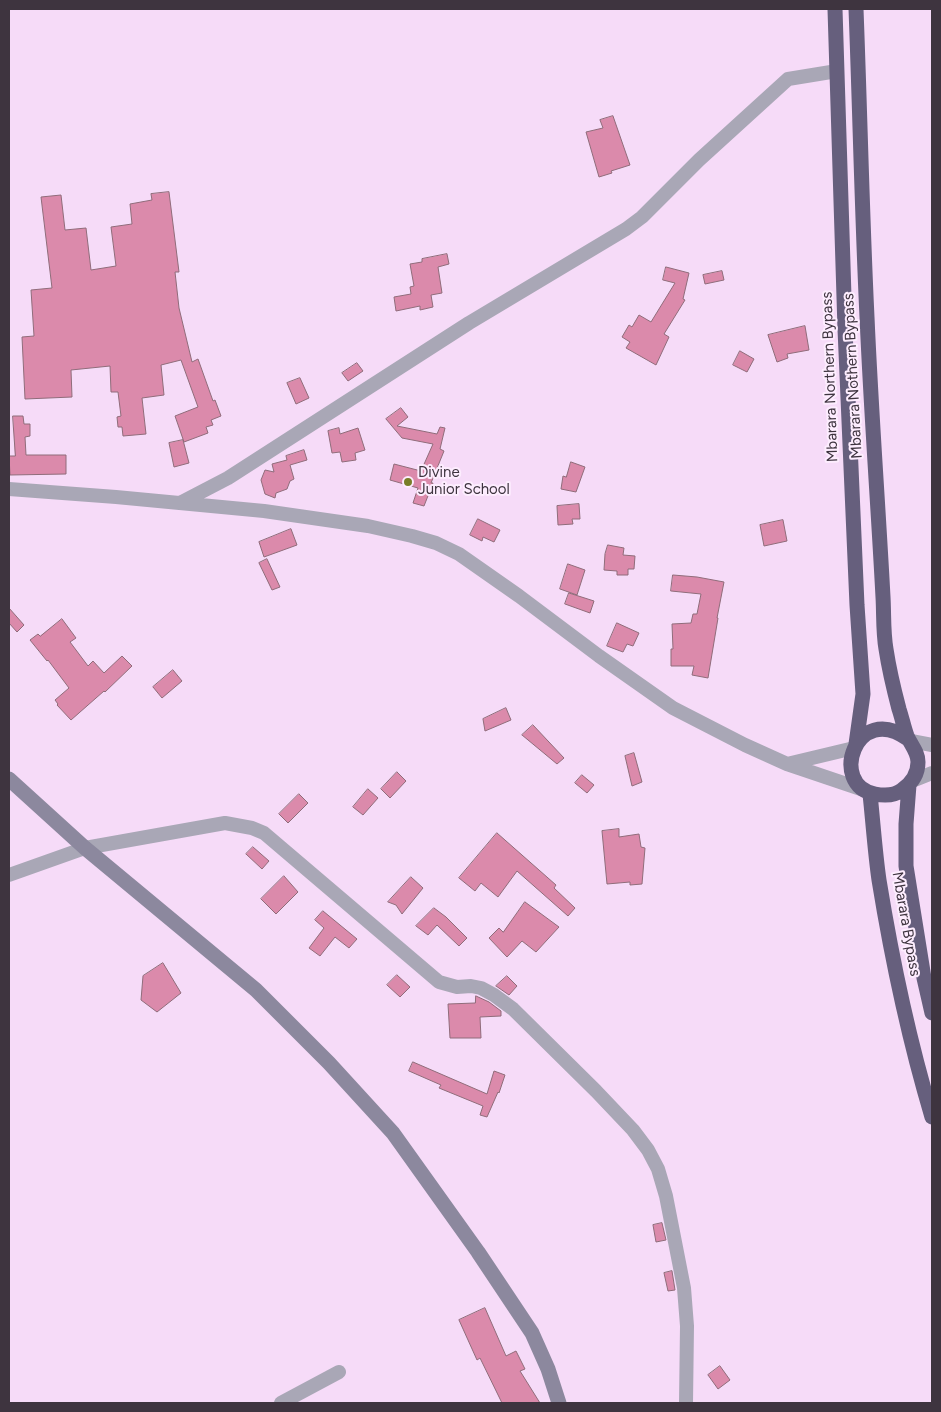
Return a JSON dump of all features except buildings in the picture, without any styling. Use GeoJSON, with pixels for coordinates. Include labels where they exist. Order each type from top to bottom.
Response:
{"type":"FeatureCollection","features":[{"type":"Feature","properties":{"kind":"highway","name":"Mbarara Northern Bypass"},"geometry":{"type":"LineString","coordinates":[[835,9],[846,348],[862,694],[855,746]]}},
{"type":"Feature","properties":{"kind":"highway","name":"Mbarara Nothern Bypass"},"geometry":{"type":"LineString","coordinates":[[856,9],[866,299],[885,648],[898,707],[909,740]]}},
{"type":"Feature","properties":{"kind":"highway"},"geometry":{"type":"LineString","coordinates":[[887,729],[898,732],[909,740],[916,751],[918,761],[911,783],[898,793],[884,796],[867,792],[858,784],[853,776],[851,757],[855,746],[864,735],[875,730],[887,729]]}},
{"type":"Feature","properties":{"kind":"highway","name":"Mbarara Bypass"},"geometry":{"type":"LineString","coordinates":[[911,783],[906,824],[906,866],[924,978],[932,1014]]}},
{"type":"Feature","properties":{"kind":"highway","name":"Mbarara Bypass"},"geometry":{"type":"LineString","coordinates":[[867,792],[879,879],[898,982],[912,1045],[932,1117]]}},
{"type":"Feature","properties":{"kind":"main road"},"geometry":{"type":"LineString","coordinates":[[9,779],[85,848],[256,990],[329,1063],[393,1133],[478,1252],[532,1333],[548,1369],[559,1403]]}},
{"type":"Feature","properties":{"kind":"street"},"geometry":{"type":"LineString","coordinates":[[180,503],[228,478],[469,323],[626,229],[648,212],[699,160],[788,79],[837,71]]}},
{"type":"Feature","properties":{"kind":"street"},"geometry":{"type":"LineString","coordinates":[[9,489],[264,510],[368,526],[436,543],[459,554],[504,585],[599,656],[673,708],[787,764],[867,792]]}},
{"type":"Feature","properties":{"kind":"street"},"geometry":{"type":"LineString","coordinates":[[909,740],[932,745]]}},
{"type":"Feature","properties":{"kind":"street"},"geometry":{"type":"LineString","coordinates":[[787,764],[855,746]]}},
{"type":"Feature","properties":{"kind":"street"},"geometry":{"type":"LineString","coordinates":[[911,783],[932,773]]}},
{"type":"Feature","properties":{"kind":"street"},"geometry":{"type":"LineString","coordinates":[[9,875],[85,848],[225,823],[252,828],[264,834],[439,982],[448,986],[481,988],[513,1009],[596,1090],[633,1130],[648,1150],[658,1169],[666,1196],[684,1288],[687,1326],[686,1403]]}},
{"type":"Feature","properties":{"kind":"street"},"geometry":{"type":"LineString","coordinates":[[281,1403],[338,1372]]}},
{"type":"Feature","properties":{"kind":"place","name":"Divine Junior School"},"geometry":{"type":"Point","coordinates":[408,482]}}]}
